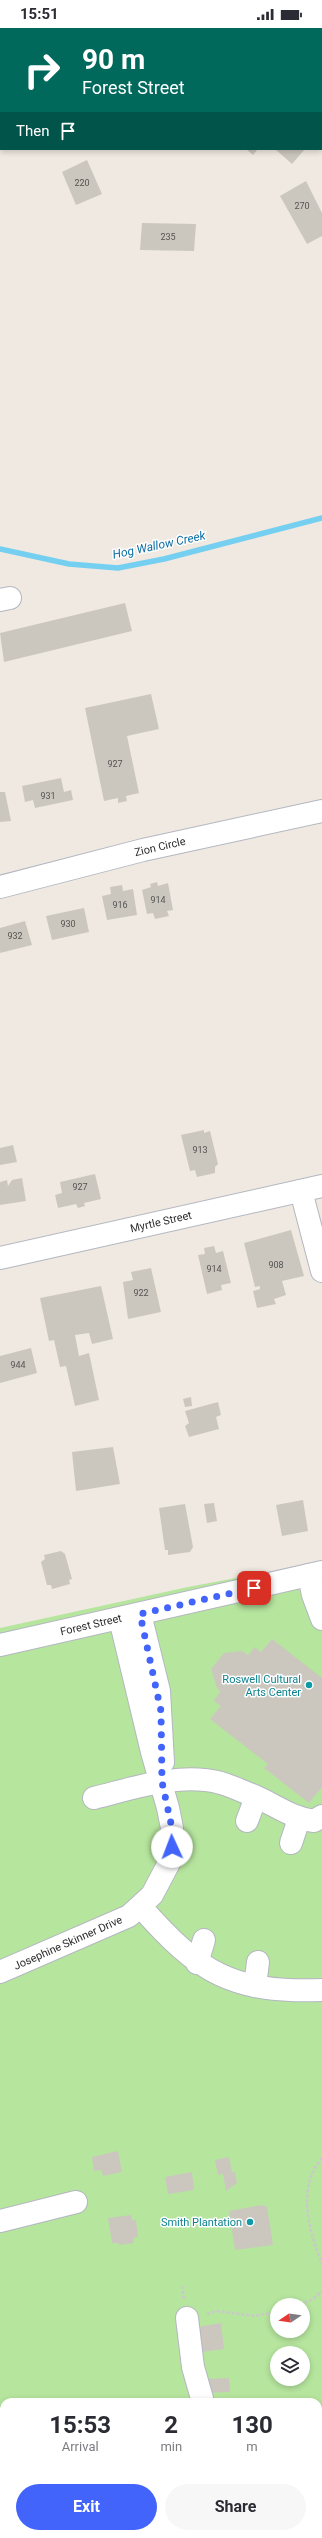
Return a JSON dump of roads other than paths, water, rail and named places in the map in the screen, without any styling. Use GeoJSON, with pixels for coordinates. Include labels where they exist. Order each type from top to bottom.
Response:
{"type":"FeatureCollection","features":[{"type":"Feature","properties":{"kind":"street","name":"Zion Circle"},"geometry":{"type":"LineString","coordinates":[[0,887],[143,850],[322,811]]}},
{"type":"Feature","properties":{"kind":"street","name":"Myrtle Street"},"geometry":{"type":"LineString","coordinates":[[0,1258],[322,1186]]}},
{"type":"Feature","properties":{"kind":"street"},"geometry":{"type":"LineString","coordinates":[[301,1191],[322,1271]]}},
{"type":"Feature","properties":{"kind":"street"},"geometry":{"type":"LineString","coordinates":[[316,1573],[313,1595],[322,1619]]}},
{"type":"Feature","properties":{"kind":"street","name":"Forest Street"},"geometry":{"type":"LineString","coordinates":[[0,1646],[316,1573]]}},
{"type":"Feature","properties":{"kind":"street","name":"Josephine Skinner Drive"},"geometry":{"type":"LineString","coordinates":[[0,1972],[116,1923],[141,1907],[159,1885],[170,1861],[172,1828],[162,1782],[152,1752],[130,1616]]}},
{"type":"Feature","properties":{"kind":"street"},"geometry":{"type":"LineString","coordinates":[[94,1798],[162,1782],[191,1779],[221,1783],[256,1797],[299,1819],[314,1822],[322,1816]]}},
{"type":"Feature","properties":{"kind":"street"},"geometry":{"type":"LineString","coordinates":[[247,1821],[256,1797]]}},
{"type":"Feature","properties":{"kind":"street"},"geometry":{"type":"LineString","coordinates":[[291,1843],[299,1819]]}},
{"type":"Feature","properties":{"kind":"street"},"geometry":{"type":"LineString","coordinates":[[141,1907],[161,1930],[197,1963],[236,1983],[285,1992],[322,1990]]}},
{"type":"Feature","properties":{"kind":"street"},"geometry":{"type":"LineString","coordinates":[[197,1963],[204,1940]]}},
{"type":"Feature","properties":{"kind":"street"},"geometry":{"type":"LineString","coordinates":[[255,1986],[258,1962]]}},
{"type":"Feature","properties":{"kind":"street"},"geometry":{"type":"LineString","coordinates":[[0,2221],[76,2202]]}},
{"type":"Feature","properties":{"kind":"street"},"geometry":{"type":"LineString","coordinates":[[187,2318],[193,2367],[203,2398]]}},
{"type":"Feature","properties":{"kind":"waterway","name":"Hog Wallow Creek"},"geometry":{"type":"LineString","coordinates":[[0,549],[69,564],[118,568],[164,559],[322,518]]}},
{"type":"Feature","properties":{"kind":"place","name":"Roswell Cultural Arts Center"},"geometry":{"type":"Point","coordinates":[309,1685]}},
{"type":"Feature","properties":{"kind":"place","name":"Smith Plantation"},"geometry":{"type":"Point","coordinates":[250,2222]}}]}
